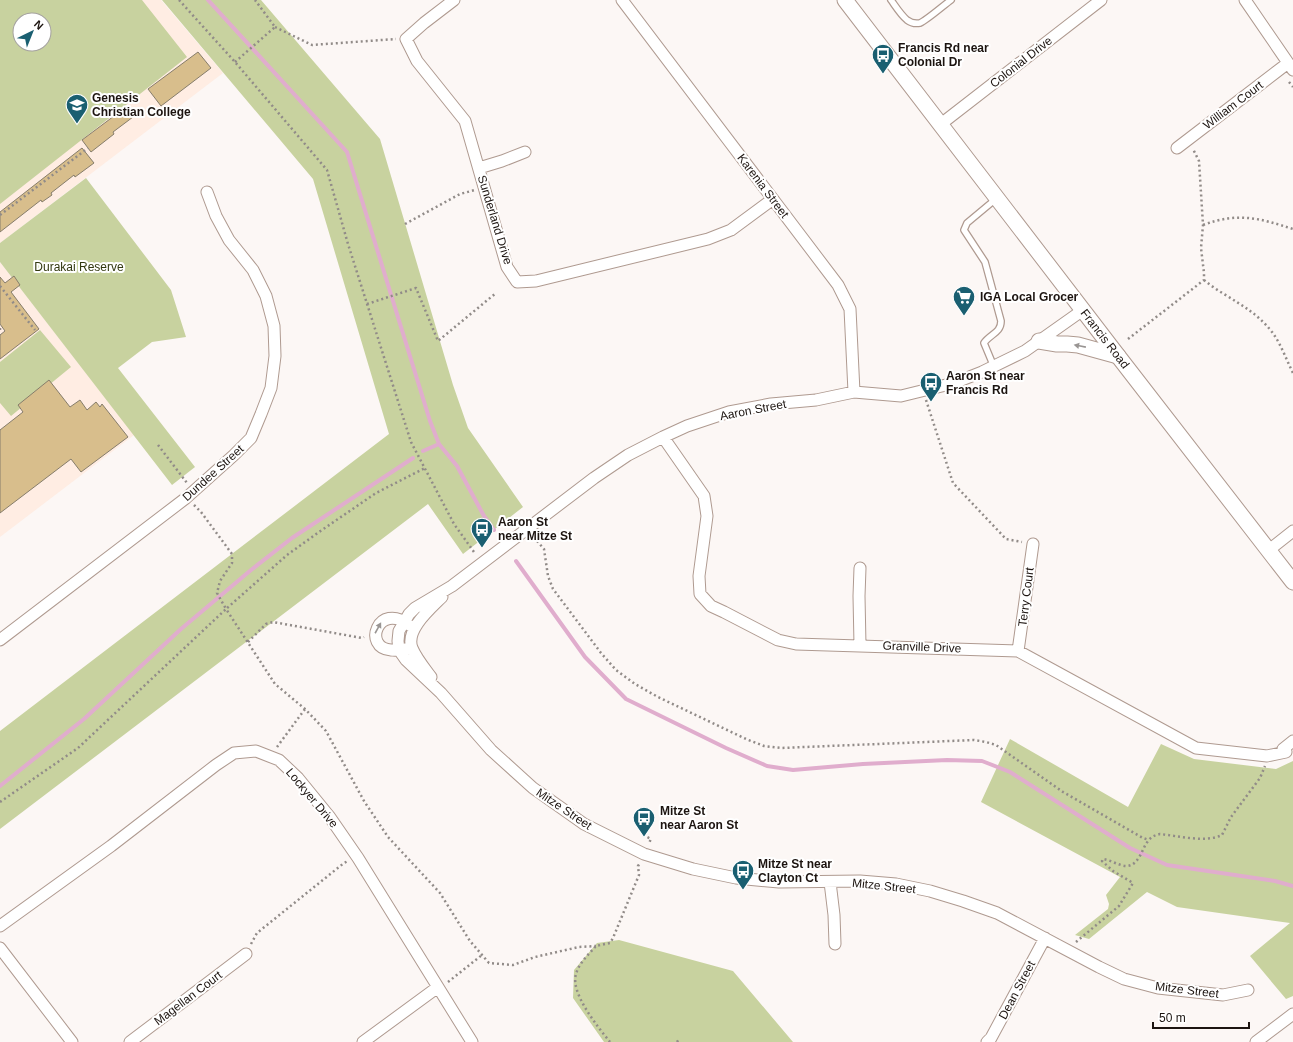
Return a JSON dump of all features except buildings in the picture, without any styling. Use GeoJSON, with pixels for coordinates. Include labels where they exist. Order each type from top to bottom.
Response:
{"type":"FeatureCollection","features":[{"type":"Feature","properties":{"kind":"main road","name":"Francis Road"},"geometry":{"type":"LineString","coordinates":[[845,0],[1293,582]]}},
{"type":"Feature","properties":{"kind":"main road"},"geometry":{"type":"LineString","coordinates":[[1039,341],[1056,344],[1078,345],[1118,356]]}},
{"type":"Feature","properties":{"kind":"street"},"geometry":{"type":"LineString","coordinates":[[406,39],[454,0]]}},
{"type":"Feature","properties":{"kind":"street","name":"Karenia Street"},"geometry":{"type":"LineString","coordinates":[[622,0],[838,285],[850,309],[854,392]]}},
{"type":"Feature","properties":{"kind":"street","name":"Colonial Drive"},"geometry":{"type":"LineString","coordinates":[[941,124],[1101,0]]}},
{"type":"Feature","properties":{"kind":"street"},"geometry":{"type":"LineString","coordinates":[[1245,0],[1291,67]]}},
{"type":"Feature","properties":{"kind":"street","name":"Sunderland Drive"},"geometry":{"type":"LineString","coordinates":[[406,39],[417,61],[465,122],[507,267],[517,282],[536,281],[708,239],[731,230],[772,199]]}},
{"type":"Feature","properties":{"kind":"street","name":"William Court"},"geometry":{"type":"LineString","coordinates":[[1177,148],[1291,67]]}},
{"type":"Feature","properties":{"kind":"street"},"geometry":{"type":"LineString","coordinates":[[479,168],[525,152]]}},
{"type":"Feature","properties":{"kind":"street","name":"Dundee Street"},"geometry":{"type":"LineString","coordinates":[[0,640],[190,494],[234,456],[251,438],[271,388],[275,356],[274,326],[266,296],[252,270],[229,240],[219,222],[207,192]]}},
{"type":"Feature","properties":{"kind":"street","name":"Aaron Street"},"geometry":{"type":"LineString","coordinates":[[402,626],[409,614],[415,608],[452,586],[594,478],[628,456],[663,437],[687,426],[730,412],[771,404],[816,400],[854,392],[901,396],[954,383],[994,367],[1025,351],[1083,310]]}},
{"type":"Feature","properties":{"kind":"street","name":"Granville Drive"},"geometry":{"type":"LineString","coordinates":[[663,437],[704,496],[707,516],[699,576],[700,594],[711,606],[778,640],[796,644],[1018,651],[1196,748],[1267,756],[1286,752],[1283,749],[1293,741]]}},
{"type":"Feature","properties":{"kind":"street"},"geometry":{"type":"LineString","coordinates":[[1269,550],[1293,531]]}},
{"type":"Feature","properties":{"kind":"street","name":"Terry Court"},"geometry":{"type":"LineString","coordinates":[[1018,651],[1033,544]]}},
{"type":"Feature","properties":{"kind":"street"},"geometry":{"type":"LineString","coordinates":[[860,568],[860,645]]}},
{"type":"Feature","properties":{"kind":"street","name":"Aaron Street"},"geometry":{"type":"LineString","coordinates":[[412,638],[420,620],[452,586]]}},
{"type":"Feature","properties":{"kind":"street"},"geometry":{"type":"LineString","coordinates":[[412,638],[399,650],[389,650],[379,644],[375,635],[378,627],[385,620],[398,618],[402,626],[412,638],[441,693]]}},
{"type":"Feature","properties":{"kind":"street"},"geometry":{"type":"LineString","coordinates":[[402,626],[398,641],[399,650],[406,660],[441,693]]}},
{"type":"Feature","properties":{"kind":"street","name":"Mitze Street"},"geometry":{"type":"LineString","coordinates":[[441,693],[491,750],[533,788],[584,824],[644,854],[693,869],[736,878],[779,882],[860,881],[896,884],[930,891],[997,913],[1124,979],[1158,988],[1223,995],[1248,990]]}},
{"type":"Feature","properties":{"kind":"street","name":"Lockyer Drive"},"geometry":{"type":"LineString","coordinates":[[0,926],[111,846],[209,770],[234,753],[256,751],[279,760],[298,778],[330,816],[358,858],[472,1042]]}},
{"type":"Feature","properties":{"kind":"street"},"geometry":{"type":"LineString","coordinates":[[830,882],[834,915],[835,944]]}},
{"type":"Feature","properties":{"kind":"street","name":"Dean Street"},"geometry":{"type":"LineString","coordinates":[[987,1042],[991,1038],[1016,994],[1045,938]]}},
{"type":"Feature","properties":{"kind":"street"},"geometry":{"type":"LineString","coordinates":[[0,948],[72,1042]]}},
{"type":"Feature","properties":{"kind":"street","name":"Magellan Court"},"geometry":{"type":"LineString","coordinates":[[130,1042],[246,954]]}},
{"type":"Feature","properties":{"kind":"street"},"geometry":{"type":"LineString","coordinates":[[363,1042],[438,987]]}},
{"type":"Feature","properties":{"kind":"street"},"geometry":{"type":"LineString","coordinates":[[1256,1042],[1293,1014]]}},
{"type":"Feature","properties":{"kind":"lane"},"geometry":{"type":"LineString","coordinates":[[891,0],[903,16],[910,22],[920,23],[951,0]]}},
{"type":"Feature","properties":{"kind":"lane"},"geometry":{"type":"LineString","coordinates":[[994,367],[984,343],[999,330],[1002,321],[985,262],[964,230],[967,223],[998,198]]}},
{"type":"Feature","properties":{"kind":"path"},"geometry":{"type":"LineString","coordinates":[[179,0],[235,62],[327,170],[366,304],[411,442],[454,524],[474,552]]}},
{"type":"Feature","properties":{"kind":"path"},"geometry":{"type":"LineString","coordinates":[[255,0],[274,27],[312,45],[406,39]]}},
{"type":"Feature","properties":{"kind":"path"},"geometry":{"type":"LineString","coordinates":[[235,62],[274,27]]}},
{"type":"Feature","properties":{"kind":"path"},"geometry":{"type":"LineString","coordinates":[[1187,141],[1195,152],[1199,161],[1203,225],[1201,248],[1204,280]]}},
{"type":"Feature","properties":{"kind":"path"},"geometry":{"type":"LineString","coordinates":[[0,215],[88,148]]}},
{"type":"Feature","properties":{"kind":"path"},"geometry":{"type":"LineString","coordinates":[[405,224],[460,194],[485,187]]}},
{"type":"Feature","properties":{"kind":"path"},"geometry":{"type":"LineString","coordinates":[[1203,225],[1217,220],[1236,217],[1255,218],[1293,229]]}},
{"type":"Feature","properties":{"kind":"path"},"geometry":{"type":"LineString","coordinates":[[1128,339],[1204,280]]}},
{"type":"Feature","properties":{"kind":"path"},"geometry":{"type":"LineString","coordinates":[[1204,280],[1223,294],[1241,303],[1263,321],[1279,344],[1293,373]]}},
{"type":"Feature","properties":{"kind":"path"},"geometry":{"type":"LineString","coordinates":[[0,285],[35,330]]}},
{"type":"Feature","properties":{"kind":"path"},"geometry":{"type":"LineString","coordinates":[[366,304],[416,288],[438,341],[496,293]]}},
{"type":"Feature","properties":{"kind":"path"},"geometry":{"type":"LineString","coordinates":[[924,391],[953,483],[1006,539],[1033,544]]}},
{"type":"Feature","properties":{"kind":"path"},"geometry":{"type":"LineString","coordinates":[[158,445],[202,512],[232,554],[232,563],[220,581],[217,593],[226,610],[287,555],[319,532],[376,493],[425,468]]}},
{"type":"Feature","properties":{"kind":"path"},"geometry":{"type":"LineString","coordinates":[[537,541],[544,549],[548,576],[553,589],[601,653],[616,670],[635,684],[658,697],[764,746],[781,748],[974,740],[986,742],[996,746],[1063,792],[1149,840]]}},
{"type":"Feature","properties":{"kind":"path"},"geometry":{"type":"LineString","coordinates":[[248,642],[266,624],[273,622],[362,638],[375,635]]}},
{"type":"Feature","properties":{"kind":"path"},"geometry":{"type":"LineString","coordinates":[[270,757],[305,709]]}},
{"type":"Feature","properties":{"kind":"path"},"geometry":{"type":"LineString","coordinates":[[1066,950],[1119,906],[1133,883],[1102,861],[1103,858],[1128,866],[1138,860],[1149,840],[1155,835],[1160,834],[1199,839],[1218,837],[1222,835],[1230,817],[1260,778],[1264,770],[1267,756]]}},
{"type":"Feature","properties":{"kind":"path"},"geometry":{"type":"LineString","coordinates":[[643,835],[651,839],[649,843]]}},
{"type":"Feature","properties":{"kind":"path"},"geometry":{"type":"LineString","coordinates":[[246,954],[257,933],[344,863],[358,858]]}},
{"type":"Feature","properties":{"kind":"path"},"geometry":{"type":"LineString","coordinates":[[610,1042],[586,1011],[577,991],[575,975],[579,967],[596,946],[610,943],[613,938],[639,875],[638,866],[640,863]]}},
{"type":"Feature","properties":{"kind":"path"},"geometry":{"type":"LineString","coordinates":[[438,987],[449,982],[482,954]]}},
{"type":"Feature","properties":{"kind":"shaded area","name":"Genesis Christian College"},"geometry":{"type":"Polygon","coordinates":[[[0,0],[161,0],[223,73],[0,243],[0,0]]]}},
{"type":"Feature","properties":{"kind":"shaded area"},"geometry":{"type":"Polygon","coordinates":[[[0,262],[134,435],[0,537],[0,262]]]}},
{"type":"Feature","properties":{"kind":"green space","name":"Genesis Christian College"},"geometry":{"type":"Polygon","coordinates":[[[0,0],[142,0],[187,57],[0,204],[0,0]]]}},
{"type":"Feature","properties":{"kind":"green space"},"geometry":{"type":"Polygon","coordinates":[[[162,0],[261,0],[380,139],[453,385],[468,428],[523,507],[463,554],[428,504],[0,829],[0,731],[389,434],[313,179],[162,0]]]}},
{"type":"Feature","properties":{"kind":"green space","name":"Durakai Reserve"},"geometry":{"type":"Polygon","coordinates":[[[86,178],[171,290],[186,337],[152,342],[118,368],[195,467],[172,485],[0,262],[0,243],[86,178]]]}},
{"type":"Feature","properties":{"kind":"green space"},"geometry":{"type":"Polygon","coordinates":[[[40,330],[71,367],[11,416],[0,403],[0,362],[40,330]]]}},
{"type":"Feature","properties":{"kind":"green space"},"geometry":{"type":"Polygon","coordinates":[[[1010,739],[1128,807],[1161,744],[1194,759],[1276,769],[1293,761],[1293,996],[1286,999],[1250,956],[1290,923],[1177,907],[1147,892],[1089,939],[1075,935],[1108,909],[1109,904],[1106,895],[1120,877],[981,802],[1010,739]]]}},
{"type":"Feature","properties":{"kind":"green space"},"geometry":{"type":"Polygon","coordinates":[[[619,940],[733,971],[793,1042],[604,1042],[573,998],[574,970],[597,943],[619,940]]]}},
{"type":"Feature","properties":{"kind":"waterway"},"geometry":{"type":"LineString","coordinates":[[208,0],[347,152],[430,421],[439,444],[457,466],[484,516],[494,530]]}},
{"type":"Feature","properties":{"kind":"waterway"},"geometry":{"type":"LineString","coordinates":[[423,451],[439,444]]}},
{"type":"Feature","properties":{"kind":"waterway"},"geometry":{"type":"LineString","coordinates":[[0,786],[84,719],[181,629],[251,570],[292,538],[413,458]]}},
{"type":"Feature","properties":{"kind":"waterway"},"geometry":{"type":"LineString","coordinates":[[516,561],[585,657],[626,699],[726,748],[767,766],[793,770],[863,764],[947,760],[982,761],[1010,772],[1130,848],[1167,865],[1275,881],[1293,886]]}},
{"type":"Feature","properties":{"kind":"place","name":"Francis Rd near Colonial Dr"},"geometry":{"type":"Point","coordinates":[883,74]}},
{"type":"Feature","properties":{"kind":"place","name":"Genesis Christian College"},"geometry":{"type":"Point","coordinates":[77,124]}},
{"type":"Feature","properties":{"kind":"place","name":"IGA Local Grocer"},"geometry":{"type":"Point","coordinates":[964,316]}},
{"type":"Feature","properties":{"kind":"place","name":"Aaron St near Francis Rd"},"geometry":{"type":"Point","coordinates":[931,402]}},
{"type":"Feature","properties":{"kind":"place","name":"Aaron St near Mitze St"},"geometry":{"type":"Point","coordinates":[482,548]}},
{"type":"Feature","properties":{"kind":"place","name":"Mitze St near Aaron St"},"geometry":{"type":"Point","coordinates":[644,838]}},
{"type":"Feature","properties":{"kind":"place","name":"Mitze St near Clayton Ct"},"geometry":{"type":"Point","coordinates":[743,890]}}]}
